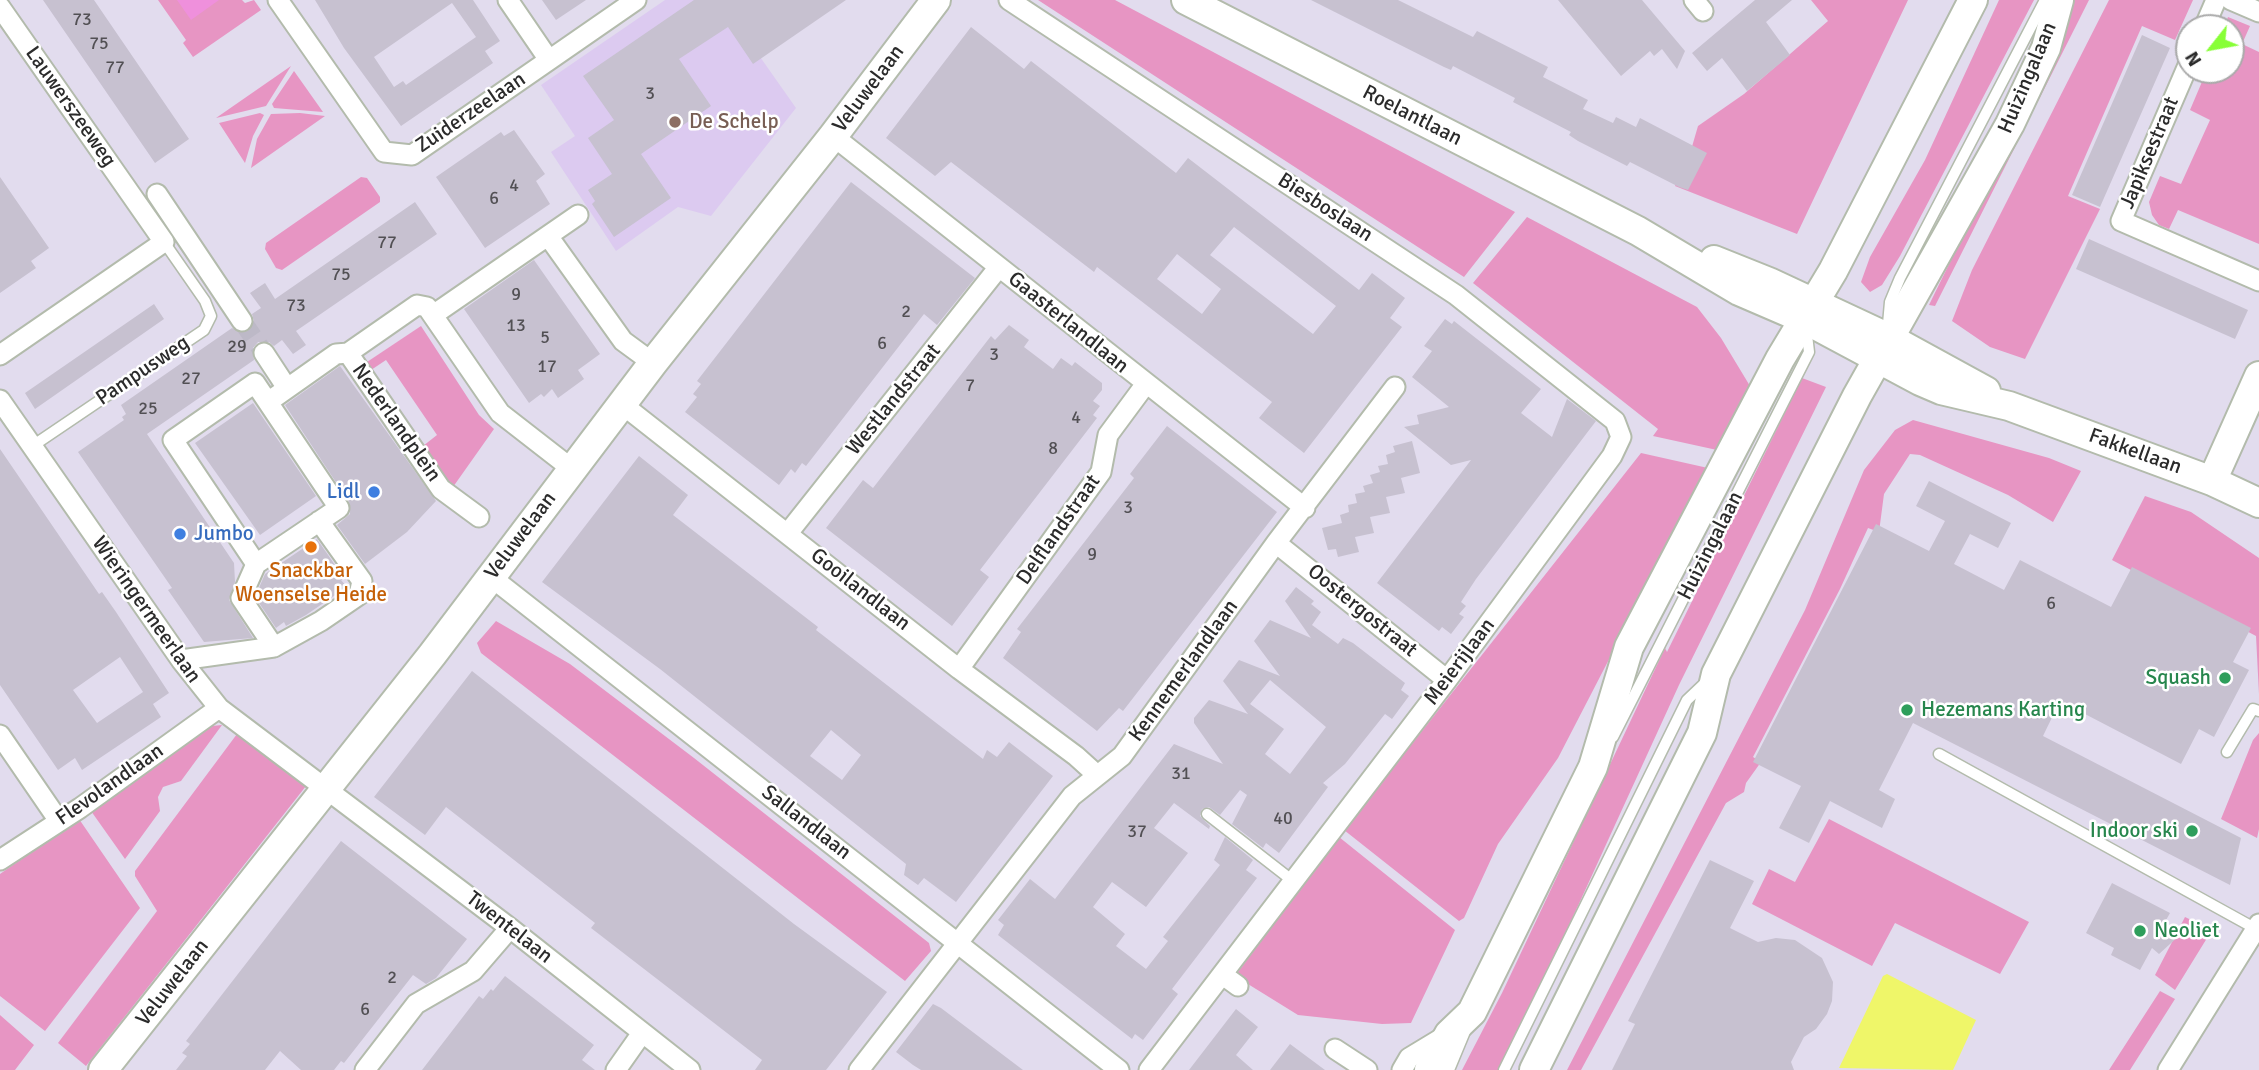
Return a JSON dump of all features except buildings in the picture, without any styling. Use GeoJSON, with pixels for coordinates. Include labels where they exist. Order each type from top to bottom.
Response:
{"type":"FeatureCollection","features":[{"type":"Feature","properties":{"kind":"main road","name":"Veluwelaan"},"geometry":{"type":"LineString","coordinates":[[115,1066],[572,469],[624,405],[653,363],[833,136],[936,0]]}},
{"type":"Feature","properties":{"kind":"main road","name":"Roelantlaan"},"geometry":{"type":"LineString","coordinates":[[1186,0],[1638,231],[1740,291],[1809,311],[1884,349]]}},
{"type":"Feature","properties":{"kind":"main road","name":"Huizingalaan"},"geometry":{"type":"LineString","coordinates":[[1429,1070],[1449,1034],[1472,1012],[1593,767],[1629,647],[1973,0]]}},
{"type":"Feature","properties":{"kind":"main road","name":"Huizingalaan"},"geometry":{"type":"LineString","coordinates":[[1534,1070],[1702,733],[1716,674],[1884,349],[2010,124],[2046,48],[2060,0]]}},
{"type":"Feature","properties":{"kind":"main road","name":"Fakkellaan"},"geometry":{"type":"LineString","coordinates":[[1884,349],[1932,359],[2009,406],[2212,481],[2259,503]]}},
{"type":"Feature","properties":{"kind":"main road"},"geometry":{"type":"LineString","coordinates":[[2212,481],[2259,376]]}},
{"type":"Feature","properties":{"kind":"street","name":"Zuiderzeelaan"},"geometry":{"type":"LineString","coordinates":[[278,0],[384,152],[412,155],[636,0]]}},
{"type":"Feature","properties":{"kind":"street"},"geometry":{"type":"LineString","coordinates":[[508,0],[549,60]]}},
{"type":"Feature","properties":{"kind":"street","name":"Biesboslaan"},"geometry":{"type":"LineString","coordinates":[[1009,0],[1456,295],[1615,421],[1621,437]]}},
{"type":"Feature","properties":{"kind":"street"},"geometry":{"type":"LineString","coordinates":[[2231,0],[2259,12]]}},
{"type":"Feature","properties":{"kind":"street","name":"Lauwerszeeweg"},"geometry":{"type":"LineString","coordinates":[[0,7],[139,207]]}},
{"type":"Feature","properties":{"kind":"street","name":"Japiksestraat"},"geometry":{"type":"LineString","coordinates":[[2180,84],[2121,221],[2259,281]]}},
{"type":"Feature","properties":{"kind":"street","name":"Gaasterlandlaan"},"geometry":{"type":"LineString","coordinates":[[833,136],[1145,385],[1305,508]]}},
{"type":"Feature","properties":{"kind":"street"},"geometry":{"type":"LineString","coordinates":[[157,194],[243,321]]}},
{"type":"Feature","properties":{"kind":"street","name":"Pampusweg"},"geometry":{"type":"LineString","coordinates":[[139,207],[164,242]]}},
{"type":"Feature","properties":{"kind":"street"},"geometry":{"type":"LineString","coordinates":[[572,469],[500,412],[433,315],[578,215]]}},
{"type":"Feature","properties":{"kind":"street"},"geometry":{"type":"LineString","coordinates":[[548,236],[623,341],[653,363]]}},
{"type":"Feature","properties":{"kind":"street"},"geometry":{"type":"LineString","coordinates":[[0,355],[164,242]]}},
{"type":"Feature","properties":{"kind":"street","name":"Westlandstraat"},"geometry":{"type":"LineString","coordinates":[[788,533],[999,267]]}},
{"type":"Feature","properties":{"kind":"street","name":"Nederlandplein"},"geometry":{"type":"LineString","coordinates":[[268,402],[336,354],[348,353],[417,305],[427,307],[433,315]]}},
{"type":"Feature","properties":{"kind":"street"},"geometry":{"type":"LineString","coordinates":[[264,353],[287,388]]}},
{"type":"Feature","properties":{"kind":"street","name":"Nederlandplein"},"geometry":{"type":"LineString","coordinates":[[348,353],[441,489],[479,517]]}},
{"type":"Feature","properties":{"kind":"street"},"geometry":{"type":"LineString","coordinates":[[256,564],[173,440],[255,383],[339,508],[256,564],[241,598],[274,647]]}},
{"type":"Feature","properties":{"kind":"street","name":"Delflandstraat"},"geometry":{"type":"LineString","coordinates":[[960,669],[1101,472],[1108,435],[1145,385]]}},
{"type":"Feature","properties":{"kind":"street","name":"Kennemerlandlaan"},"geometry":{"type":"LineString","coordinates":[[859,1070],[1072,796],[1122,756],[1276,542],[1305,508],[1395,387]]}},
{"type":"Feature","properties":{"kind":"street","name":"Wieringermeerlaan"},"geometry":{"type":"LineString","coordinates":[[0,400],[181,660],[219,708],[326,790]]}},
{"type":"Feature","properties":{"kind":"street","name":"Gooilandlaan"},"geometry":{"type":"LineString","coordinates":[[624,405],[1097,775]]}},
{"type":"Feature","properties":{"kind":"street","name":"Meierijlaan"},"geometry":{"type":"LineString","coordinates":[[1149,1070],[1230,981],[1293,881],[1447,680],[1612,456],[1621,437]]}},
{"type":"Feature","properties":{"kind":"street"},"geometry":{"type":"LineString","coordinates":[[181,660],[274,647],[321,621],[359,595],[362,582],[319,521]]}},
{"type":"Feature","properties":{"kind":"street","name":"Oostergostraat"},"geometry":{"type":"LineString","coordinates":[[1276,542],[1447,680]]}},
{"type":"Feature","properties":{"kind":"street","name":"Sallandlaan"},"geometry":{"type":"LineString","coordinates":[[491,577],[1119,1070]]}},
{"type":"Feature","properties":{"kind":"street","name":"Flevolandlaan"},"geometry":{"type":"LineString","coordinates":[[0,860],[219,708]]}},
{"type":"Feature","properties":{"kind":"street"},"geometry":{"type":"LineString","coordinates":[[0,735],[59,821]]}},
{"type":"Feature","properties":{"kind":"street","name":"Twentelaan"},"geometry":{"type":"LineString","coordinates":[[326,790],[510,928],[690,1070]]}},
{"type":"Feature","properties":{"kind":"street"},"geometry":{"type":"LineString","coordinates":[[365,1070],[416,1004],[473,971],[510,928]]}},
{"type":"Feature","properties":{"kind":"street"},"geometry":{"type":"LineString","coordinates":[[2168,1070],[2258,928]]}},
{"type":"Feature","properties":{"kind":"street"},"geometry":{"type":"LineString","coordinates":[[616,1070],[642,1033]]}},
{"type":"Feature","properties":{"kind":"street","name":"Huizingalaan"},"geometry":{"type":"LineString","coordinates":[[1402,1070],[1409,1058],[1449,1034]]}},
{"type":"Feature","properties":{"kind":"street"},"geometry":{"type":"LineString","coordinates":[[1335,1049],[1367,1070]]}},
{"type":"Feature","properties":{"kind":"lane","name":"Huizingalaan"},"geometry":{"type":"LineString","coordinates":[[1884,349],[1886,319],[1900,278],[2045,0]]}},
{"type":"Feature","properties":{"kind":"lane","name":"Pampusweg"},"geometry":{"type":"LineString","coordinates":[[31,447],[204,330],[211,316],[205,301],[164,242]]}},
{"type":"Feature","properties":{"kind":"lane","name":"Huizingalaan"},"geometry":{"type":"LineString","coordinates":[[1504,1070],[1687,700],[1716,674]]}},
{"type":"Feature","properties":{"kind":"lane"},"geometry":{"type":"LineString","coordinates":[[2227,752],[2253,709],[2259,710]]}},
{"type":"Feature","properties":{"kind":"lane"},"geometry":{"type":"LineString","coordinates":[[1939,754],[2258,928]]}},
{"type":"Feature","properties":{"kind":"lane"},"geometry":{"type":"LineString","coordinates":[[1207,814],[1293,881]]}},
{"type":"Feature","properties":{"kind":"lane","name":"Huizingalaan"},"geometry":{"type":"LineString","coordinates":[[1449,1070],[1472,1012]]}},
{"type":"Feature","properties":{"kind":"shaded area"},"geometry":{"type":"Polygon","coordinates":[[[158,0],[242,0],[245,3],[254,0],[261,10],[193,57],[183,43],[186,40],[158,0]]]}},
{"type":"Feature","properties":{"kind":"shaded area"},"geometry":{"type":"Polygon","coordinates":[[[177,0],[219,0],[191,20],[177,0]]]}},
{"type":"Feature","properties":{"kind":"shaded area","name":"De Schelp"},"geometry":{"type":"Polygon","coordinates":[[[665,0],[720,0],[796,108],[711,216],[678,207],[616,251],[551,152],[575,136],[541,85],[665,0]]]}},
{"type":"Feature","properties":{"kind":"shaded area"},"geometry":{"type":"Polygon","coordinates":[[[1038,0],[1115,0],[1515,212],[1464,277],[1038,0]]]}},
{"type":"Feature","properties":{"kind":"shaded area"},"geometry":{"type":"Polygon","coordinates":[[[1811,0],[1908,0],[1797,234],[1675,186],[1689,157],[1698,126],[1744,94],[1828,21],[1811,0]]]}},
{"type":"Feature","properties":{"kind":"shaded area"},"geometry":{"type":"Polygon","coordinates":[[[1999,0],[2034,0],[1900,256],[1882,285],[1870,292],[1861,282],[1870,257],[1925,160],[1999,0]]]}},
{"type":"Feature","properties":{"kind":"shaded area"},"geometry":{"type":"Polygon","coordinates":[[[2069,0],[2089,0],[1935,306],[1929,305],[2052,54],[2069,0]]]}},
{"type":"Feature","properties":{"kind":"shaded area"},"geometry":{"type":"Polygon","coordinates":[[[2109,0],[2193,0],[2187,14],[2175,14],[2175,40],[2142,26],[2068,196],[2100,209],[2025,359],[1990,347],[1952,321],[1972,270],[2109,0]]]}},
{"type":"Feature","properties":{"kind":"shaded area"},"geometry":{"type":"Polygon","coordinates":[[[2245,24],[2250,26],[2245,37],[2245,24]]]}},
{"type":"Feature","properties":{"kind":"shaded area"},"geometry":{"type":"Polygon","coordinates":[[[2245,45],[2259,52],[2259,244],[2178,210],[2169,229],[2159,225],[2152,215],[2149,202],[2160,176],[2181,184],[2210,120],[2190,110],[2201,84],[2245,84],[2245,45]]]}},
{"type":"Feature","properties":{"kind":"shaded area"},"geometry":{"type":"Polygon","coordinates":[[[291,66],[266,106],[216,118],[291,66]]]}},
{"type":"Feature","properties":{"kind":"shaded area"},"geometry":{"type":"Polygon","coordinates":[[[294,71],[323,112],[274,108],[272,104],[294,71]]]}},
{"type":"Feature","properties":{"kind":"shaded area"},"geometry":{"type":"Polygon","coordinates":[[[260,113],[264,115],[253,136],[245,163],[219,123],[260,113]]]}},
{"type":"Feature","properties":{"kind":"shaded area"},"geometry":{"type":"Polygon","coordinates":[[[271,114],[325,116],[251,168],[257,139],[271,114]]]}},
{"type":"Feature","properties":{"kind":"shaded area"},"geometry":{"type":"Polygon","coordinates":[[[361,177],[367,178],[380,197],[380,202],[282,270],[276,268],[265,249],[266,243],[361,177]]]}},
{"type":"Feature","properties":{"kind":"shaded area"},"geometry":{"type":"Polygon","coordinates":[[[1527,217],[1697,307],[1721,338],[1750,386],[1717,450],[1653,436],[1658,429],[1473,283],[1527,217]]]}},
{"type":"Feature","properties":{"kind":"shaded area"},"geometry":{"type":"Polygon","coordinates":[[[421,326],[479,415],[494,429],[453,487],[423,446],[437,435],[386,360],[371,370],[367,362],[421,326]]]}},
{"type":"Feature","properties":{"kind":"shaded area"},"geometry":{"type":"Polygon","coordinates":[[[1802,378],[1826,387],[1679,685],[1534,1002],[1499,1070],[1462,1070],[1502,993],[1665,648],[1667,652],[1802,378]]]}},
{"type":"Feature","properties":{"kind":"shaded area"},"geometry":{"type":"Polygon","coordinates":[[[1913,420],[2049,458],[2081,471],[2053,522],[2008,495],[1920,455],[1910,454],[1884,494],[1879,532],[1868,528],[1840,589],[1753,757],[1761,762],[1746,783],[1744,792],[1726,803],[1581,1070],[1567,1070],[1805,610],[1864,470],[1895,430],[1913,420]]]}},
{"type":"Feature","properties":{"kind":"shaded area"},"geometry":{"type":"Polygon","coordinates":[[[1641,453],[1708,468],[1558,758],[1498,844],[1464,918],[1459,921],[1344,830],[1641,453]]]}},
{"type":"Feature","properties":{"kind":"shaded area"},"geometry":{"type":"Polygon","coordinates":[[[2145,496],[2191,512],[2259,558],[2259,694],[2256,636],[2112,560],[2145,496]]]}},
{"type":"Feature","properties":{"kind":"shaded area"},"geometry":{"type":"Polygon","coordinates":[[[496,621],[570,664],[694,758],[929,943],[931,951],[905,981],[481,653],[477,643],[496,621]]]}},
{"type":"Feature","properties":{"kind":"shaded area"},"geometry":{"type":"Polygon","coordinates":[[[222,725],[181,781],[163,787],[158,797],[160,811],[125,859],[91,811],[212,726],[222,725]]]}},
{"type":"Feature","properties":{"kind":"shaded area"},"geometry":{"type":"Polygon","coordinates":[[[2259,733],[2257,838],[2221,819],[2253,740],[2259,733]]]}},
{"type":"Feature","properties":{"kind":"shaded area"},"geometry":{"type":"Polygon","coordinates":[[[237,734],[306,786],[86,1066],[58,1043],[157,911],[135,876],[135,871],[237,734]]]}},
{"type":"Feature","properties":{"kind":"shaded area"},"geometry":{"type":"Polygon","coordinates":[[[79,819],[140,908],[45,1031],[0,996],[0,874],[79,819]]]}},
{"type":"Feature","properties":{"kind":"shaded area"},"geometry":{"type":"Polygon","coordinates":[[[1829,819],[2029,922],[2000,974],[1895,923],[1872,966],[1752,904],[1769,869],[1795,882],[1829,819]]]}},
{"type":"Feature","properties":{"kind":"shaded area"},"geometry":{"type":"Polygon","coordinates":[[[1339,837],[1455,930],[1411,1023],[1382,1024],[1298,1015],[1235,976],[1339,837]]]}},
{"type":"Feature","properties":{"kind":"shaded area"},"geometry":{"type":"Polygon","coordinates":[[[2185,917],[2212,930],[2175,990],[2155,975],[2185,917]]]}},
{"type":"Feature","properties":{"kind":"shaded area"},"geometry":{"type":"Polygon","coordinates":[[[1887,974],[1976,1020],[1953,1070],[1839,1068],[1883,976],[1887,974]]]}},
{"type":"Feature","properties":{"kind":"shaded area"},"geometry":{"type":"Polygon","coordinates":[[[2160,991],[2175,999],[2130,1070],[2109,1070],[2160,991]]]}},
{"type":"Feature","properties":{"kind":"shaded area"},"geometry":{"type":"Polygon","coordinates":[[[0,1015],[34,1045],[15,1070],[0,1070],[0,1015]]]}},
{"type":"Feature","properties":{"kind":"tunnel"},"geometry":{"type":"LineString","coordinates":[[242,321],[264,353]]}},
{"type":"Feature","properties":{"kind":"place","name":"De Schelp"},"geometry":{"type":"Point","coordinates":[675,122]}},
{"type":"Feature","properties":{"kind":"place","name":"Lidl"},"geometry":{"type":"Point","coordinates":[374,492]}},
{"type":"Feature","properties":{"kind":"place","name":"Jumbo"},"geometry":{"type":"Point","coordinates":[180,534]}},
{"type":"Feature","properties":{"kind":"place","name":"Snackbar Woenselse Heide"},"geometry":{"type":"Point","coordinates":[311,547]}},
{"type":"Feature","properties":{"kind":"place","name":"Squash"},"geometry":{"type":"Point","coordinates":[2225,678]}},
{"type":"Feature","properties":{"kind":"place","name":"Hezemans Karting"},"geometry":{"type":"Point","coordinates":[1907,710]}},
{"type":"Feature","properties":{"kind":"place","name":"Indoor ski"},"geometry":{"type":"Point","coordinates":[2192,831]}},
{"type":"Feature","properties":{"kind":"place","name":"Neoliet"},"geometry":{"type":"Point","coordinates":[2140,931]}}]}
